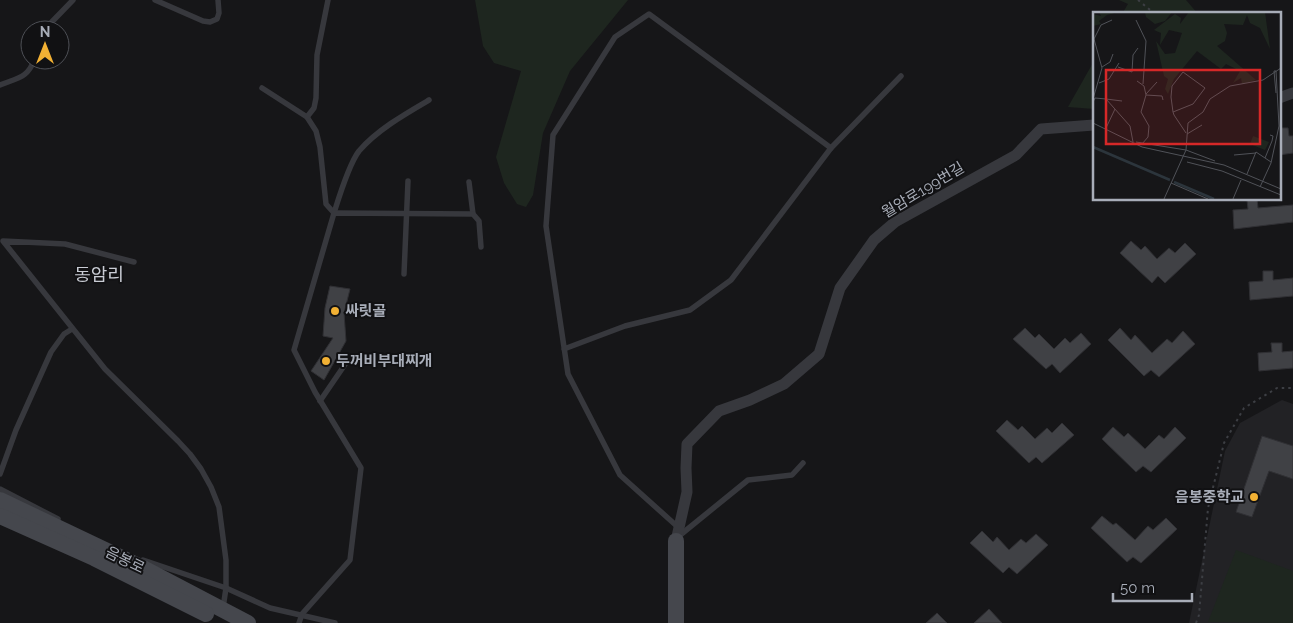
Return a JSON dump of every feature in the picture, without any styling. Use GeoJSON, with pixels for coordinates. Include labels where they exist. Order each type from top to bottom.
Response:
{"type":"FeatureCollection","features":[{"type":"Feature","properties":{"kind":"main road","name":"음봉로"},"geometry":{"type":"LineString","coordinates":[[0,500],[145,569],[224,617]]}},
{"type":"Feature","properties":{"kind":"main road","name":"음봉로"},"geometry":{"type":"LineString","coordinates":[[0,516],[224,617],[248,623]]}},
{"type":"Feature","properties":{"kind":"main road"},"geometry":{"type":"LineString","coordinates":[[676,623],[677,536]]}},
{"type":"Feature","properties":{"kind":"street"},"geometry":{"type":"LineString","coordinates":[[1280,98],[1293,93]]}},
{"type":"Feature","properties":{"kind":"street","name":"월암로199번길"},"geometry":{"type":"LineString","coordinates":[[677,536],[687,492],[687,444],[719,411],[750,400],[784,384],[819,354],[840,288],[874,240],[895,222],[1016,155],[1041,129],[1093,125]]}},
{"type":"Feature","properties":{"kind":"lane"},"geometry":{"type":"LineString","coordinates":[[54,20],[74,0]]}},
{"type":"Feature","properties":{"kind":"lane"},"geometry":{"type":"LineString","coordinates":[[155,0],[203,21],[210,22],[217,19],[218,0]]}},
{"type":"Feature","properties":{"kind":"lane"},"geometry":{"type":"LineString","coordinates":[[307,117],[314,108],[316,98],[318,55],[328,0]]}},
{"type":"Feature","properties":{"kind":"lane"},"geometry":{"type":"LineString","coordinates":[[803,463],[792,475],[748,480],[677,536],[620,475],[568,374],[546,226],[553,135],[615,37],[649,14],[831,148]]}},
{"type":"Feature","properties":{"kind":"lane"},"geometry":{"type":"LineString","coordinates":[[0,85],[25,75],[30,70]]}},
{"type":"Feature","properties":{"kind":"lane"},"geometry":{"type":"LineString","coordinates":[[564,349],[625,326],[690,310],[730,280],[831,148],[900,76]]}},
{"type":"Feature","properties":{"kind":"lane"},"geometry":{"type":"LineString","coordinates":[[262,88],[307,117],[316,131],[320,147],[326,204],[334,213],[473,214]]}},
{"type":"Feature","properties":{"kind":"lane"},"geometry":{"type":"LineString","coordinates":[[299,623],[302,614],[350,560],[361,468],[320,401],[294,350],[342,187],[359,152],[393,121],[429,100]]}},
{"type":"Feature","properties":{"kind":"lane"},"geometry":{"type":"LineString","coordinates":[[404,274],[405,213],[408,181]]}},
{"type":"Feature","properties":{"kind":"lane"},"geometry":{"type":"LineString","coordinates":[[469,182],[473,214],[479,221],[481,247]]}},
{"type":"Feature","properties":{"kind":"lane"},"geometry":{"type":"LineString","coordinates":[[2,241],[65,244],[134,262]]}},
{"type":"Feature","properties":{"kind":"lane"},"geometry":{"type":"LineString","coordinates":[[2,241],[105,369],[190,454],[201,469],[211,487],[218,507],[226,560],[224,617]]}},
{"type":"Feature","properties":{"kind":"lane"},"geometry":{"type":"LineString","coordinates":[[0,474],[16,430],[51,352],[64,334],[72,329]]}},
{"type":"Feature","properties":{"kind":"lane"},"geometry":{"type":"LineString","coordinates":[[320,401],[346,363]]}},
{"type":"Feature","properties":{"kind":"lane"},"geometry":{"type":"LineString","coordinates":[[0,489],[61,520]]}},
{"type":"Feature","properties":{"kind":"lane"},"geometry":{"type":"LineString","coordinates":[[87,534],[138,558],[226,588],[270,608],[336,623]]}},
{"type":"Feature","properties":{"kind":"path"},"geometry":{"type":"LineString","coordinates":[[1138,0],[1153,12]]}},
{"type":"Feature","properties":{"kind":"path"},"geometry":{"type":"LineString","coordinates":[[1196,623],[1200,615],[1208,508],[1224,443],[1244,408],[1277,388],[1293,388]]}},
{"type":"Feature","properties":{"kind":"shaded area"},"geometry":{"type":"Polygon","coordinates":[[[475,0],[628,0],[570,71],[543,133],[533,195],[526,207],[517,204],[504,183],[496,157],[521,71],[494,63],[483,46],[475,0]]]}},
{"type":"Feature","properties":{"kind":"shaded area"},"geometry":{"type":"Polygon","coordinates":[[[1119,0],[1186,0],[1196,12],[1123,12],[1128,4],[1119,0]]]}},
{"type":"Feature","properties":{"kind":"shaded area"},"geometry":{"type":"Polygon","coordinates":[[[1093,63],[1093,109],[1068,107],[1093,63]]]}},
{"type":"Feature","properties":{"kind":"shaded area","name":"음봉중학교"},"geometry":{"type":"Polygon","coordinates":[[[1282,400],[1293,404],[1293,623],[1189,623],[1225,451],[1240,423],[1282,400]]]}},
{"type":"Feature","properties":{"kind":"shaded area"},"geometry":{"type":"Polygon","coordinates":[[[1236,550],[1293,571],[1293,623],[1208,622],[1236,550]]]}},
{"type":"Feature","properties":{"kind":"building"},"geometry":{"type":"Polygon","coordinates":[[[1280,128],[1288,128],[1289,136],[1293,136],[1293,153],[1280,155],[1280,128]]]}},
{"type":"Feature","properties":{"kind":"building"},"geometry":{"type":"Polygon","coordinates":[[[1247,200],[1257,200],[1258,208],[1293,205],[1293,222],[1234,229],[1233,210],[1248,209],[1247,200]]]}},
{"type":"Feature","properties":{"kind":"building"},"geometry":{"type":"Polygon","coordinates":[[[1131,241],[1141,250],[1145,246],[1157,259],[1169,248],[1175,253],[1185,243],[1196,254],[1165,283],[1158,276],[1152,283],[1120,253],[1131,241]]]}},
{"type":"Feature","properties":{"kind":"building"},"geometry":{"type":"Polygon","coordinates":[[[1263,271],[1273,271],[1273,280],[1293,278],[1293,296],[1250,300],[1249,282],[1263,281],[1263,271]]]}},
{"type":"Feature","properties":{"kind":"building","name":"싸릿골"},"geometry":{"type":"Polygon","coordinates":[[[330,286],[350,289],[344,313],[346,341],[324,380],[311,371],[333,338],[323,336],[325,308],[330,286]]]}},
{"type":"Feature","properties":{"kind":"building"},"geometry":{"type":"Polygon","coordinates":[[[1025,328],[1035,338],[1039,334],[1054,349],[1065,338],[1070,343],[1081,333],[1091,344],[1060,373],[1052,364],[1046,369],[1013,339],[1025,328]]]}},
{"type":"Feature","properties":{"kind":"building"},"geometry":{"type":"Polygon","coordinates":[[[1120,328],[1131,340],[1135,335],[1152,353],[1167,339],[1172,343],[1183,331],[1195,344],[1159,377],[1151,370],[1144,376],[1108,340],[1120,328]]]}},
{"type":"Feature","properties":{"kind":"building"},"geometry":{"type":"Polygon","coordinates":[[[1271,343],[1282,343],[1282,352],[1293,351],[1293,368],[1259,371],[1258,353],[1272,352],[1271,343]]]}},
{"type":"Feature","properties":{"kind":"building"},"geometry":{"type":"Polygon","coordinates":[[[1007,420],[1018,430],[1022,426],[1035,439],[1047,428],[1052,433],[1062,423],[1074,435],[1042,463],[1036,457],[1029,463],[996,431],[1007,420]]]}},
{"type":"Feature","properties":{"kind":"building"},"geometry":{"type":"Polygon","coordinates":[[[1113,427],[1124,437],[1128,433],[1145,449],[1159,435],[1164,439],[1175,427],[1186,438],[1151,472],[1143,466],[1136,472],[1102,439],[1113,427]]]}},
{"type":"Feature","properties":{"kind":"building"},"geometry":{"type":"Polygon","coordinates":[[[1262,436],[1293,446],[1293,479],[1269,471],[1252,517],[1236,512],[1262,436]]]}},
{"type":"Feature","properties":{"kind":"building"},"geometry":{"type":"Polygon","coordinates":[[[1102,516],[1113,525],[1116,523],[1135,540],[1148,526],[1153,530],[1166,518],[1177,529],[1141,563],[1133,557],[1127,562],[1091,528],[1102,516]]]}},
{"type":"Feature","properties":{"kind":"building"},"geometry":{"type":"Polygon","coordinates":[[[982,531],[993,542],[997,537],[1009,550],[1021,539],[1026,543],[1036,534],[1048,545],[1017,574],[1009,567],[1003,573],[970,543],[982,531]]]}},
{"type":"Feature","properties":{"kind":"building"},"geometry":{"type":"Polygon","coordinates":[[[989,609],[1002,623],[974,623],[989,609]]]}},
{"type":"Feature","properties":{"kind":"building"},"geometry":{"type":"Polygon","coordinates":[[[937,613],[947,623],[926,623],[937,613]]]}},
{"type":"Feature","properties":{"kind":"place","name":"싸릿골"},"geometry":{"type":"Point","coordinates":[335,311]}},
{"type":"Feature","properties":{"kind":"place","name":"두꺼비부대찌개"},"geometry":{"type":"Point","coordinates":[326,361]}},
{"type":"Feature","properties":{"kind":"place","name":"음봉중학교"},"geometry":{"type":"Point","coordinates":[1254,497]}},
{"type":"Feature","properties":{"kind":"district","name":"동암리"},"geometry":{"type":"Point","coordinates":[99,275]}}]}
